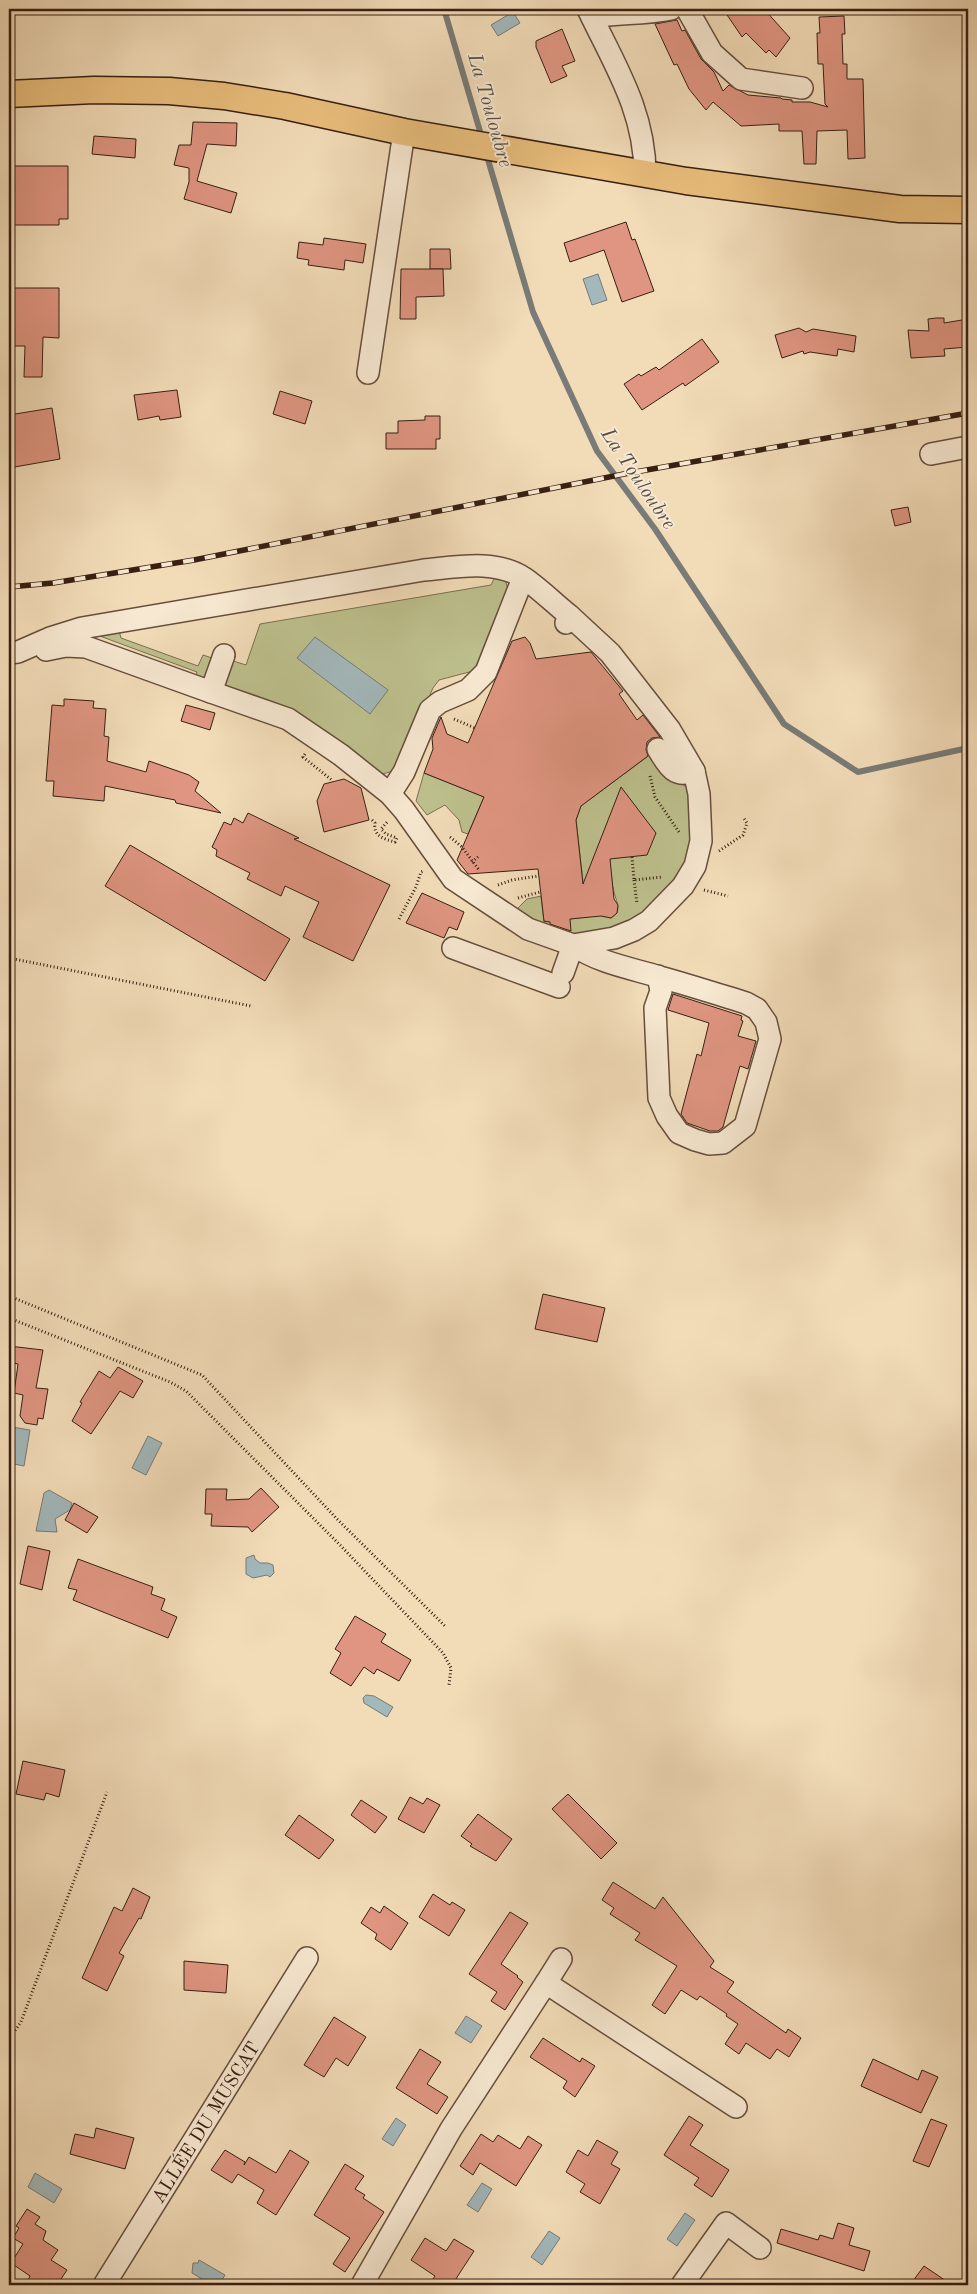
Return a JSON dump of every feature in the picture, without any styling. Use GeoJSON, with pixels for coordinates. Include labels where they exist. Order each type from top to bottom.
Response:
{"type":"FeatureCollection","features":[{"type":"Feature","properties":{"kind":"main road"},"geometry":{"type":"LineString","coordinates":[[13,95],[94,90],[170,91],[197,94],[285,106],[404,132],[646,174],[900,208],[968,210]]}},
{"type":"Feature","properties":{"kind":"street"},"geometry":{"type":"LineString","coordinates":[[646,174],[643,143],[622,75],[590,13],[647,14],[670,9]]}},
{"type":"Feature","properties":{"kind":"street"},"geometry":{"type":"LineString","coordinates":[[687,9],[712,53],[740,79],[802,88]]}},
{"type":"Feature","properties":{"kind":"street"},"geometry":{"type":"LineString","coordinates":[[368,373],[404,132]]}},
{"type":"Feature","properties":{"kind":"street"},"geometry":{"type":"LineString","coordinates":[[931,454],[968,447]]}},
{"type":"Feature","properties":{"kind":"street"},"geometry":{"type":"LineString","coordinates":[[9,652],[18,652],[50,638],[82,628],[424,570],[471,565],[498,568],[523,578],[590,643],[610,653],[655,710],[674,736],[694,771],[701,817],[698,855],[683,886],[649,921],[614,938],[573,945]]}},
{"type":"Feature","properties":{"kind":"street"},"geometry":{"type":"LineString","coordinates":[[390,794],[404,772],[430,710],[440,702],[468,690],[486,672],[523,578]]}},
{"type":"Feature","properties":{"kind":"street"},"geometry":{"type":"LineString","coordinates":[[9,665],[54,648],[76,646],[288,719],[341,755],[390,794],[404,810],[453,879],[528,929],[573,945],[590,956],[658,976],[746,1003],[757,1009],[766,1022],[770,1039],[745,1126],[723,1143],[709,1144],[679,1133],[667,1116],[659,1098],[655,1008],[660,991],[658,976]]}},
{"type":"Feature","properties":{"kind":"street"},"geometry":{"type":"LineString","coordinates":[[211,692],[224,655]]}},
{"type":"Feature","properties":{"kind":"street"},"geometry":{"type":"LineString","coordinates":[[661,754],[676,773],[687,774],[694,771]]}},
{"type":"Feature","properties":{"kind":"street"},"geometry":{"type":"LineString","coordinates":[[453,948],[561,980],[573,945]]}},
{"type":"Feature","properties":{"kind":"street","name":"ALLÉE DU MUSCAT"},"geometry":{"type":"LineString","coordinates":[[104,2285],[307,1958]]}},
{"type":"Feature","properties":{"kind":"street"},"geometry":{"type":"LineString","coordinates":[[362,2285],[452,2129],[561,1959]]}},
{"type":"Feature","properties":{"kind":"street"},"geometry":{"type":"LineString","coordinates":[[546,1983],[736,2107]]}},
{"type":"Feature","properties":{"kind":"street"},"geometry":{"type":"LineString","coordinates":[[682,2285],[726,2223],[760,2248]]}},
{"type":"Feature","properties":{"kind":"path"},"geometry":{"type":"LineString","coordinates":[[661,754],[649,768],[655,796],[678,831],[698,855]]}},
{"type":"Feature","properties":{"kind":"path"},"geometry":{"type":"LineString","coordinates":[[372,820],[375,823],[374,829],[378,836],[395,842],[397,838],[386,834],[382,829],[384,824],[404,810]]}},
{"type":"Feature","properties":{"kind":"path"},"geometry":{"type":"LineString","coordinates":[[632,856],[634,880],[672,875],[698,855],[714,854],[743,835],[747,823],[743,816]]}},
{"type":"Feature","properties":{"kind":"path"},"geometry":{"type":"LineString","coordinates":[[448,836],[462,847],[472,862],[479,856]]}},
{"type":"Feature","properties":{"kind":"path"},"geometry":{"type":"LineString","coordinates":[[400,919],[416,888],[421,872],[429,868]]}},
{"type":"Feature","properties":{"kind":"path"},"geometry":{"type":"LineString","coordinates":[[493,887],[512,880],[538,876]]}},
{"type":"Feature","properties":{"kind":"path"},"geometry":{"type":"LineString","coordinates":[[511,900],[540,892]]}},
{"type":"Feature","properties":{"kind":"path"},"geometry":{"type":"LineString","coordinates":[[9,958],[252,1006]]}},
{"type":"Feature","properties":{"kind":"path"},"geometry":{"type":"LineString","coordinates":[[9,1296],[202,1375],[337,1519],[446,1627]]}},
{"type":"Feature","properties":{"kind":"path"},"geometry":{"type":"LineString","coordinates":[[9,1318],[186,1390],[339,1544],[442,1653],[451,1668],[450,1685]]}},
{"type":"Feature","properties":{"kind":"path"},"geometry":{"type":"LineString","coordinates":[[9,2033],[14,2032],[20,2022],[107,1792]]}},
{"type":"Feature","properties":{"kind":"green space"},"geometry":{"type":"Polygon","coordinates":[[[496,575],[505,579],[508,590],[482,662],[473,671],[439,680],[433,688],[400,762],[389,772],[379,774],[221,684],[230,660],[246,665],[260,624],[491,585],[496,575]]]}},
{"type":"Feature","properties":{"kind":"green space"},"geometry":{"type":"Polygon","coordinates":[[[118,627],[121,638],[198,666],[203,655],[215,659],[206,678],[199,681],[195,680],[197,672],[97,635],[94,643],[89,636],[118,627]]]}},
{"type":"Feature","properties":{"kind":"green space"},"geometry":{"type":"Polygon","coordinates":[[[651,754],[665,774],[693,791],[698,813],[681,880],[624,929],[578,938],[526,921],[517,909],[527,899],[541,896],[544,922],[587,917],[595,914],[611,918],[617,913],[613,887],[584,891],[576,820],[581,806],[651,754]]]}},
{"type":"Feature","properties":{"kind":"green space"},"geometry":{"type":"Polygon","coordinates":[[[424,773],[484,797],[468,834],[462,832],[459,820],[445,805],[427,815],[416,801],[424,773]]]}},
{"type":"Feature","properties":{"kind":"water"},"geometry":{"type":"Polygon","coordinates":[[[513,12],[520,23],[498,36],[491,25],[513,12]]]}},
{"type":"Feature","properties":{"kind":"water"},"geometry":{"type":"Polygon","coordinates":[[[598,274],[607,300],[592,305],[583,279],[598,274]]]}},
{"type":"Feature","properties":{"kind":"water"},"geometry":{"type":"Polygon","coordinates":[[[315,637],[388,690],[370,714],[297,658],[315,637]]]}},
{"type":"Feature","properties":{"kind":"water"},"geometry":{"type":"Polygon","coordinates":[[[12,1427],[30,1430],[24,1466],[9,1463],[12,1427]]]}},
{"type":"Feature","properties":{"kind":"water"},"geometry":{"type":"Polygon","coordinates":[[[148,1436],[162,1443],[146,1475],[132,1468],[148,1436]]]}},
{"type":"Feature","properties":{"kind":"water"},"geometry":{"type":"Polygon","coordinates":[[[49,1490],[72,1503],[70,1510],[55,1519],[57,1532],[36,1531],[44,1493],[49,1490]]]}},
{"type":"Feature","properties":{"kind":"water"},"geometry":{"type":"Polygon","coordinates":[[[254,1555],[255,1559],[260,1563],[273,1565],[274,1573],[270,1577],[267,1575],[253,1578],[246,1574],[246,1558],[254,1555]]]}},
{"type":"Feature","properties":{"kind":"water"},"geometry":{"type":"Polygon","coordinates":[[[366,1695],[374,1696],[393,1707],[387,1717],[364,1703],[363,1698],[366,1695]]]}},
{"type":"Feature","properties":{"kind":"water"},"geometry":{"type":"Polygon","coordinates":[[[466,2016],[482,2026],[471,2043],[455,2033],[466,2016]]]}},
{"type":"Feature","properties":{"kind":"water"},"geometry":{"type":"Polygon","coordinates":[[[396,2118],[406,2125],[393,2146],[382,2139],[396,2118]]]}},
{"type":"Feature","properties":{"kind":"water"},"geometry":{"type":"Polygon","coordinates":[[[35,2173],[62,2189],[54,2203],[28,2187],[35,2173]]]}},
{"type":"Feature","properties":{"kind":"water"},"geometry":{"type":"Polygon","coordinates":[[[482,2183],[492,2189],[478,2212],[467,2205],[482,2183]]]}},
{"type":"Feature","properties":{"kind":"water"},"geometry":{"type":"Polygon","coordinates":[[[685,2213],[695,2220],[677,2246],[667,2239],[685,2213]]]}},
{"type":"Feature","properties":{"kind":"water"},"geometry":{"type":"Polygon","coordinates":[[[549,2231],[560,2238],[542,2265],[531,2257],[549,2231]]]}},
{"type":"Feature","properties":{"kind":"water"},"geometry":{"type":"Polygon","coordinates":[[[199,2260],[225,2275],[219,2285],[212,2285],[192,2273],[193,2263],[198,2263],[199,2260]]]}},
{"type":"Feature","properties":{"kind":"building"},"geometry":{"type":"Polygon","coordinates":[[[723,9],[764,9],[790,38],[776,57],[769,50],[766,53],[746,33],[742,37],[723,9]]]}},
{"type":"Feature","properties":{"kind":"building"},"geometry":{"type":"Polygon","coordinates":[[[844,16],[845,34],[842,34],[843,64],[847,64],[847,79],[863,79],[865,158],[848,159],[847,130],[817,131],[816,164],[804,164],[802,131],[779,131],[779,124],[741,126],[713,102],[706,110],[689,89],[677,64],[674,65],[655,24],[677,20],[682,31],[685,30],[701,59],[714,72],[723,91],[729,85],[748,95],[781,98],[792,100],[792,102],[810,102],[828,107],[825,104],[823,64],[818,64],[817,33],[820,33],[819,17],[844,16]]]}},
{"type":"Feature","properties":{"kind":"building"},"geometry":{"type":"Polygon","coordinates":[[[562,29],[575,61],[562,66],[567,76],[551,83],[536,47],[536,41],[562,29]]]}},
{"type":"Feature","properties":{"kind":"building"},"geometry":{"type":"Polygon","coordinates":[[[193,122],[237,123],[236,146],[207,144],[197,181],[237,193],[231,213],[184,199],[189,182],[189,168],[174,165],[179,145],[191,145],[193,122]]]}},
{"type":"Feature","properties":{"kind":"building"},"geometry":{"type":"Polygon","coordinates":[[[94,136],[136,139],[135,158],[92,154],[94,136]]]}},
{"type":"Feature","properties":{"kind":"building"},"geometry":{"type":"Polygon","coordinates":[[[9,166],[68,166],[68,219],[59,219],[59,225],[9,225],[9,166]]]}},
{"type":"Feature","properties":{"kind":"building"},"geometry":{"type":"Polygon","coordinates":[[[626,222],[632,240],[635,239],[654,291],[622,302],[604,250],[570,262],[564,243],[626,222]]]}},
{"type":"Feature","properties":{"kind":"building"},"geometry":{"type":"Polygon","coordinates":[[[324,238],[366,244],[363,263],[345,260],[344,270],[308,265],[309,260],[297,258],[299,242],[323,245],[324,238]]]}},
{"type":"Feature","properties":{"kind":"building"},"geometry":{"type":"Polygon","coordinates":[[[430,249],[450,249],[451,269],[430,269],[430,249]]]}},
{"type":"Feature","properties":{"kind":"building"},"geometry":{"type":"Polygon","coordinates":[[[401,269],[443,269],[444,296],[416,297],[416,319],[400,319],[401,269]]]}},
{"type":"Feature","properties":{"kind":"building"},"geometry":{"type":"Polygon","coordinates":[[[9,288],[59,288],[59,338],[43,337],[42,377],[24,377],[25,346],[9,346],[9,288]]]}},
{"type":"Feature","properties":{"kind":"building"},"geometry":{"type":"Polygon","coordinates":[[[944,318],[944,323],[968,319],[968,347],[944,349],[945,356],[911,358],[908,330],[929,331],[928,319],[944,318]]]}},
{"type":"Feature","properties":{"kind":"building"},"geometry":{"type":"Polygon","coordinates":[[[799,328],[806,332],[813,329],[856,336],[854,352],[838,349],[837,356],[810,352],[804,354],[803,351],[782,358],[775,335],[799,328]]]}},
{"type":"Feature","properties":{"kind":"building"},"geometry":{"type":"Polygon","coordinates":[[[702,339],[719,362],[685,386],[683,383],[642,410],[624,384],[639,374],[641,376],[656,367],[659,370],[702,339]]]}},
{"type":"Feature","properties":{"kind":"building"},"geometry":{"type":"Polygon","coordinates":[[[177,390],[181,417],[160,420],[159,416],[138,420],[134,395],[177,390]]]}},
{"type":"Feature","properties":{"kind":"building"},"geometry":{"type":"Polygon","coordinates":[[[280,391],[312,401],[305,424],[273,414],[280,391]]]}},
{"type":"Feature","properties":{"kind":"building"},"geometry":{"type":"Polygon","coordinates":[[[52,408],[60,459],[9,468],[9,415],[52,408]]]}},
{"type":"Feature","properties":{"kind":"building"},"geometry":{"type":"Polygon","coordinates":[[[425,416],[440,416],[440,439],[436,439],[436,449],[386,449],[386,433],[398,433],[398,421],[425,420],[425,416]]]}},
{"type":"Feature","properties":{"kind":"building"},"geometry":{"type":"Polygon","coordinates":[[[908,507],[911,522],[895,526],[891,510],[908,507]]]}},
{"type":"Feature","properties":{"kind":"building"},"geometry":{"type":"Polygon","coordinates":[[[525,637],[530,643],[536,659],[591,652],[623,691],[619,694],[637,720],[643,715],[660,737],[652,738],[647,742],[646,750],[648,756],[581,806],[576,820],[583,884],[621,787],[656,833],[647,855],[610,859],[614,899],[618,905],[617,913],[611,918],[601,916],[570,919],[571,931],[544,921],[538,869],[468,874],[457,860],[484,797],[424,773],[433,749],[432,738],[441,717],[447,734],[468,743],[512,641],[525,637]]]}},
{"type":"Feature","properties":{"kind":"building"},"geometry":{"type":"Polygon","coordinates":[[[64,699],[94,701],[93,708],[106,709],[104,736],[109,737],[107,761],[146,772],[149,761],[189,775],[199,782],[195,791],[221,813],[176,803],[175,800],[105,786],[104,801],[53,796],[54,781],[46,781],[52,705],[64,706],[64,699]]]}},
{"type":"Feature","properties":{"kind":"building"},"geometry":{"type":"Polygon","coordinates":[[[186,705],[215,713],[210,730],[181,721],[186,705]]]}},
{"type":"Feature","properties":{"kind":"building"},"geometry":{"type":"Polygon","coordinates":[[[344,779],[361,788],[369,820],[324,832],[317,801],[324,784],[344,779]]]}},
{"type":"Feature","properties":{"kind":"building"},"geometry":{"type":"Polygon","coordinates":[[[248,813],[299,838],[294,839],[390,885],[353,961],[303,937],[319,902],[285,886],[281,896],[247,879],[250,873],[216,856],[217,850],[212,847],[224,822],[231,825],[234,818],[243,823],[248,813]]]}},
{"type":"Feature","properties":{"kind":"building"},"geometry":{"type":"Polygon","coordinates":[[[130,845],[290,939],[265,981],[105,886],[130,845]]]}},
{"type":"Feature","properties":{"kind":"building"},"geometry":{"type":"Polygon","coordinates":[[[422,893],[464,912],[457,930],[449,927],[444,938],[406,923],[422,893]]]}},
{"type":"Feature","properties":{"kind":"building"},"geometry":{"type":"Polygon","coordinates":[[[673,994],[742,1016],[741,1020],[743,1021],[738,1036],[756,1041],[748,1069],[740,1066],[723,1127],[718,1131],[710,1131],[687,1123],[681,1114],[697,1054],[701,1056],[709,1023],[668,1010],[673,994]]]}},
{"type":"Feature","properties":{"kind":"building"},"geometry":{"type":"Polygon","coordinates":[[[543,1294],[605,1308],[597,1342],[535,1329],[543,1294]]]}},
{"type":"Feature","properties":{"kind":"building"},"geometry":{"type":"Polygon","coordinates":[[[9,1346],[43,1350],[36,1388],[48,1389],[43,1419],[38,1418],[37,1425],[25,1423],[20,1416],[23,1395],[14,1393],[18,1364],[9,1362],[9,1346]]]}},
{"type":"Feature","properties":{"kind":"building"},"geometry":{"type":"Polygon","coordinates":[[[118,1367],[143,1381],[133,1398],[120,1391],[91,1434],[72,1421],[82,1403],[80,1402],[99,1371],[110,1378],[118,1367]]]}},
{"type":"Feature","properties":{"kind":"building"},"geometry":{"type":"Polygon","coordinates":[[[261,1488],[279,1507],[252,1532],[248,1527],[211,1526],[212,1514],[205,1514],[206,1489],[227,1489],[226,1500],[249,1499],[261,1488]]]}},
{"type":"Feature","properties":{"kind":"building"},"geometry":{"type":"Polygon","coordinates":[[[74,1503],[98,1517],[87,1533],[65,1520],[74,1503]]]}},
{"type":"Feature","properties":{"kind":"building"},"geometry":{"type":"Polygon","coordinates":[[[28,1546],[50,1551],[42,1590],[20,1584],[28,1546]]]}},
{"type":"Feature","properties":{"kind":"building"},"geometry":{"type":"Polygon","coordinates":[[[78,1559],[153,1587],[151,1594],[165,1599],[161,1610],[177,1617],[168,1638],[73,1600],[77,1590],[68,1588],[78,1559]]]}},
{"type":"Feature","properties":{"kind":"building"},"geometry":{"type":"Polygon","coordinates":[[[355,1616],[386,1634],[381,1642],[411,1660],[399,1681],[377,1669],[374,1674],[364,1667],[351,1686],[330,1673],[341,1653],[335,1649],[355,1616]]]}},
{"type":"Feature","properties":{"kind":"building"},"geometry":{"type":"Polygon","coordinates":[[[23,1761],[65,1770],[59,1797],[46,1793],[44,1800],[16,1794],[23,1761]]]}},
{"type":"Feature","properties":{"kind":"building"},"geometry":{"type":"Polygon","coordinates":[[[568,1794],[617,1843],[601,1859],[552,1809],[568,1794]]]}},
{"type":"Feature","properties":{"kind":"building"},"geometry":{"type":"Polygon","coordinates":[[[410,1797],[423,1804],[427,1798],[440,1805],[424,1833],[398,1819],[410,1797]]]}},
{"type":"Feature","properties":{"kind":"building"},"geometry":{"type":"Polygon","coordinates":[[[361,1800],[387,1817],[375,1833],[351,1815],[361,1800]]]}},
{"type":"Feature","properties":{"kind":"building"},"geometry":{"type":"Polygon","coordinates":[[[478,1814],[512,1839],[496,1861],[470,1846],[472,1844],[461,1836],[478,1814]]]}},
{"type":"Feature","properties":{"kind":"building"},"geometry":{"type":"Polygon","coordinates":[[[299,1815],[334,1840],[319,1859],[285,1835],[299,1815]]]}},
{"type":"Feature","properties":{"kind":"building"},"geometry":{"type":"Polygon","coordinates":[[[613,1882],[655,1909],[663,1897],[714,1961],[710,1967],[734,1982],[727,1992],[786,2033],[788,2029],[801,2038],[789,2057],[777,2049],[770,2059],[746,2043],[739,2054],[725,2044],[738,2024],[726,2016],[727,2014],[700,1996],[697,2000],[681,1990],[665,2014],[652,2005],[677,1966],[635,1940],[640,1933],[610,1914],[614,1908],[602,1900],[613,1882]]]}},
{"type":"Feature","properties":{"kind":"building"},"geometry":{"type":"Polygon","coordinates":[[[133,1888],[150,1897],[141,1919],[139,1918],[119,1953],[124,1956],[107,1991],[82,1978],[114,1907],[122,1911],[133,1888]]]}},
{"type":"Feature","properties":{"kind":"building"},"geometry":{"type":"Polygon","coordinates":[[[433,1894],[450,1905],[452,1902],[465,1910],[449,1936],[419,1917],[433,1894]]]}},
{"type":"Feature","properties":{"kind":"building"},"geometry":{"type":"Polygon","coordinates":[[[384,1906],[408,1923],[391,1950],[375,1939],[377,1934],[361,1923],[371,1907],[380,1913],[384,1906]]]}},
{"type":"Feature","properties":{"kind":"building"},"geometry":{"type":"Polygon","coordinates":[[[510,1912],[528,1923],[501,1964],[523,1982],[505,2010],[491,2001],[497,1992],[469,1974],[510,1912]]]}},
{"type":"Feature","properties":{"kind":"building"},"geometry":{"type":"Polygon","coordinates":[[[184,1961],[228,1965],[226,1993],[184,1990],[184,1961]]]}},
{"type":"Feature","properties":{"kind":"building"},"geometry":{"type":"Polygon","coordinates":[[[334,2017],[366,2037],[348,2066],[336,2058],[324,2077],[304,2065],[334,2017]]]}},
{"type":"Feature","properties":{"kind":"building"},"geometry":{"type":"Polygon","coordinates":[[[543,2038],[580,2062],[582,2058],[595,2066],[575,2097],[563,2088],[567,2081],[530,2057],[543,2038]]]}},
{"type":"Feature","properties":{"kind":"building"},"geometry":{"type":"Polygon","coordinates":[[[420,2049],[441,2062],[427,2084],[448,2097],[437,2114],[396,2088],[420,2049]]]}},
{"type":"Feature","properties":{"kind":"building"},"geometry":{"type":"Polygon","coordinates":[[[873,2059],[918,2080],[922,2070],[938,2077],[921,2113],[861,2086],[873,2059]]]}},
{"type":"Feature","properties":{"kind":"building"},"geometry":{"type":"Polygon","coordinates":[[[689,2116],[703,2125],[690,2145],[729,2170],[712,2197],[694,2185],[699,2178],[664,2155],[689,2116]]]}},
{"type":"Feature","properties":{"kind":"building"},"geometry":{"type":"Polygon","coordinates":[[[931,2119],[947,2125],[929,2167],[913,2161],[931,2119]]]}},
{"type":"Feature","properties":{"kind":"building"},"geometry":{"type":"Polygon","coordinates":[[[96,2128],[134,2138],[125,2169],[70,2154],[75,2134],[94,2138],[96,2128]]]}},
{"type":"Feature","properties":{"kind":"building"},"geometry":{"type":"Polygon","coordinates":[[[481,2134],[493,2142],[498,2135],[520,2149],[528,2136],[542,2145],[516,2186],[480,2163],[473,2175],[460,2166],[481,2134]]]}},
{"type":"Feature","properties":{"kind":"building"},"geometry":{"type":"Polygon","coordinates":[[[597,2140],[618,2152],[611,2164],[620,2169],[600,2204],[580,2192],[585,2184],[566,2172],[578,2150],[588,2156],[597,2140]]]}},
{"type":"Feature","properties":{"kind":"building"},"geometry":{"type":"Polygon","coordinates":[[[225,2150],[245,2162],[244,2165],[249,2157],[276,2173],[290,2150],[309,2162],[276,2215],[257,2203],[264,2190],[238,2174],[232,2183],[211,2170],[225,2150]]]}},
{"type":"Feature","properties":{"kind":"building"},"geometry":{"type":"Polygon","coordinates":[[[345,2164],[364,2176],[355,2189],[365,2195],[363,2198],[384,2212],[345,2272],[333,2264],[350,2238],[314,2215],[345,2164]]]}},
{"type":"Feature","properties":{"kind":"building"},"geometry":{"type":"Polygon","coordinates":[[[27,2209],[40,2217],[35,2224],[46,2231],[43,2240],[58,2250],[51,2260],[67,2270],[57,2285],[35,2285],[28,2280],[30,2276],[11,2263],[23,2244],[13,2238],[19,2228],[16,2226],[27,2209]]]}},
{"type":"Feature","properties":{"kind":"building"},"geometry":{"type":"Polygon","coordinates":[[[838,2223],[854,2228],[849,2245],[870,2251],[864,2271],[777,2243],[781,2229],[818,2240],[820,2235],[833,2239],[838,2223]]]}},
{"type":"Feature","properties":{"kind":"building"},"geometry":{"type":"Polygon","coordinates":[[[425,2238],[446,2251],[454,2239],[474,2251],[452,2285],[429,2285],[435,2276],[411,2260],[425,2238]]]}},
{"type":"Feature","properties":{"kind":"building"},"geometry":{"type":"Polygon","coordinates":[[[924,2266],[952,2285],[910,2285],[924,2266]]]}},
{"type":"Feature","properties":{"kind":"waterway","name":"La Touloubre"},"geometry":{"type":"LineString","coordinates":[[444,9],[482,138]]}},
{"type":"Feature","properties":{"kind":"waterway","name":"La Touloubre"},"geometry":{"type":"LineString","coordinates":[[486,153],[533,312],[597,451],[655,529],[784,724],[858,772],[968,748]]}},
{"type":"Feature","properties":{"kind":"railway"},"geometry":{"type":"LineString","coordinates":[[9,587],[53,583],[194,560],[624,474],[968,413]]}}]}
